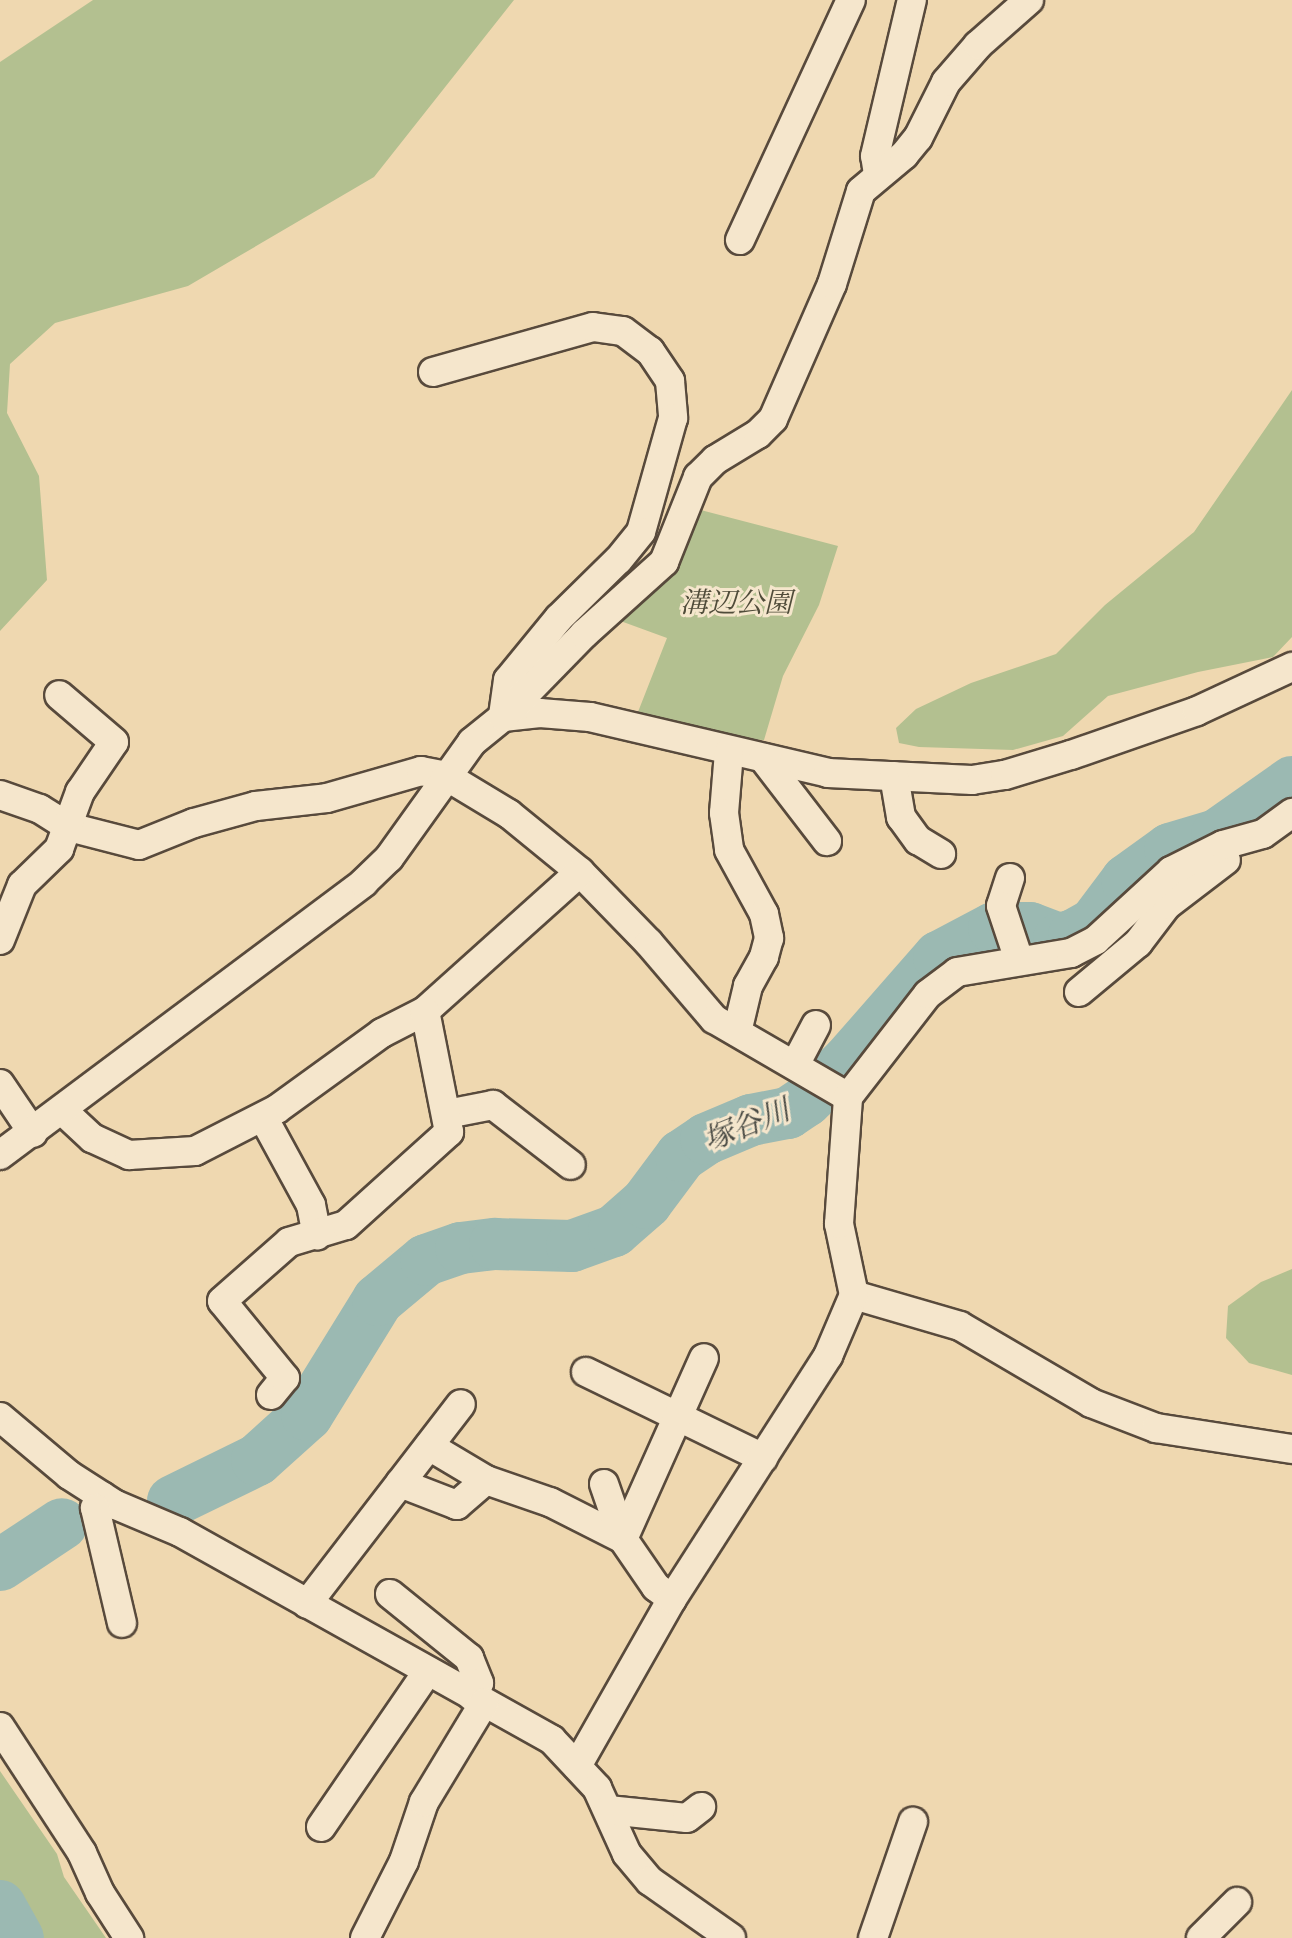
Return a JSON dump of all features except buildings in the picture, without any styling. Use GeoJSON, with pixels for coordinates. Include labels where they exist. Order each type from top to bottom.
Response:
{"type":"FeatureCollection","features":[{"type":"Feature","properties":{"kind":"street"},"geometry":{"type":"LineString","coordinates":[[740,240],[851,0]]}},
{"type":"Feature","properties":{"kind":"street"},"geometry":{"type":"LineString","coordinates":[[878,174],[875,156],[912,0]]}},
{"type":"Feature","properties":{"kind":"street"},"geometry":{"type":"LineString","coordinates":[[0,1155],[63,1111],[363,883],[389,858],[472,742],[503,717],[584,634],[664,562],[698,477],[715,460],[758,434],[773,419],[832,284],[852,211],[861,191],[904,155],[918,138],[946,82],[978,45],[1029,0]]}},
{"type":"Feature","properties":{"kind":"street"},"geometry":{"type":"LineString","coordinates":[[433,372],[593,327],[623,331],[650,351],[670,381],[673,418],[641,532],[618,560],[559,618],[508,680],[503,717]]}},
{"type":"Feature","properties":{"kind":"street"},"geometry":{"type":"LineString","coordinates":[[503,717],[540,713],[590,717],[828,773],[972,780],[1005,775],[1197,711],[1292,667]]}},
{"type":"Feature","properties":{"kind":"street"},"geometry":{"type":"LineString","coordinates":[[0,940],[22,885],[59,849],[80,792],[114,742],[59,695]]}},
{"type":"Feature","properties":{"kind":"street"},"geometry":{"type":"LineString","coordinates":[[729,752],[724,813],[729,850],[764,914],[769,938],[764,957],[748,986],[737,1032]]}},
{"type":"Feature","properties":{"kind":"street"},"geometry":{"type":"LineString","coordinates":[[763,758],[827,841]]}},
{"type":"Feature","properties":{"kind":"street"},"geometry":{"type":"LineString","coordinates":[[0,795],[40,809],[69,827],[139,845],[194,823],[256,806],[327,798],[421,771],[446,776],[509,814],[580,872],[649,943],[714,1019],[842,1093]]}},
{"type":"Feature","properties":{"kind":"street"},"geometry":{"type":"LineString","coordinates":[[894,776],[901,817],[918,840],[941,854]]}},
{"type":"Feature","properties":{"kind":"street"},"geometry":{"type":"LineString","coordinates":[[1079,992],[1138,943],[1167,905],[1292,813]]}},
{"type":"Feature","properties":{"kind":"street"},"geometry":{"type":"LineString","coordinates":[[577,1766],[672,1599],[828,1356],[854,1295],[839,1224],[842,1093],[928,994],[957,972],[1011,939],[1071,953],[1096,940],[1171,871],[1223,845],[1263,834]]}},
{"type":"Feature","properties":{"kind":"street"},"geometry":{"type":"LineString","coordinates":[[63,1111],[92,1138],[129,1155],[195,1151],[263,1117],[382,1033],[425,1011],[580,872]]}},
{"type":"Feature","properties":{"kind":"street"},"geometry":{"type":"LineString","coordinates":[[1010,878],[1001,906],[1011,939]]}},
{"type":"Feature","properties":{"kind":"street"},"geometry":{"type":"LineString","coordinates":[[271,1395],[285,1378],[222,1301],[289,1242],[346,1225],[449,1132],[425,1011]]}},
{"type":"Feature","properties":{"kind":"street"},"geometry":{"type":"LineString","coordinates":[[802,1070],[816,1025]]}},
{"type":"Feature","properties":{"kind":"street"},"geometry":{"type":"LineString","coordinates":[[0,1084],[33,1133]]}},
{"type":"Feature","properties":{"kind":"street"},"geometry":{"type":"LineString","coordinates":[[447,1114],[493,1105],[571,1165]]}},
{"type":"Feature","properties":{"kind":"street"},"geometry":{"type":"LineString","coordinates":[[263,1117],[311,1205],[317,1235]]}},
{"type":"Feature","properties":{"kind":"street"},"geometry":{"type":"LineString","coordinates":[[854,1295],[960,1326],[1091,1403],[1156,1428],[1292,1449]]}},
{"type":"Feature","properties":{"kind":"street"},"geometry":{"type":"LineString","coordinates":[[623,1539],[704,1358]]}},
{"type":"Feature","properties":{"kind":"street"},"geometry":{"type":"LineString","coordinates":[[586,1372],[763,1458]]}},
{"type":"Feature","properties":{"kind":"street"},"geometry":{"type":"LineString","coordinates":[[307,1604],[461,1404]]}},
{"type":"Feature","properties":{"kind":"street"},"geometry":{"type":"LineString","coordinates":[[0,1417],[69,1475],[102,1496],[180,1532],[552,1740],[597,1788],[627,1854],[650,1881],[696,1929],[731,1938]]}},
{"type":"Feature","properties":{"kind":"street"},"geometry":{"type":"LineString","coordinates":[[429,1446],[486,1480],[550,1502],[623,1539]]}},
{"type":"Feature","properties":{"kind":"street"},"geometry":{"type":"LineString","coordinates":[[400,1483],[457,1505],[486,1480]]}},
{"type":"Feature","properties":{"kind":"street"},"geometry":{"type":"LineString","coordinates":[[604,1484],[623,1539],[656,1587],[672,1599]]}},
{"type":"Feature","properties":{"kind":"street"},"geometry":{"type":"LineString","coordinates":[[102,1496],[95,1508],[122,1623]]}},
{"type":"Feature","properties":{"kind":"street"},"geometry":{"type":"LineString","coordinates":[[365,1938],[404,1861],[424,1802],[478,1699],[479,1683],[469,1658],[390,1594]]}},
{"type":"Feature","properties":{"kind":"street"},"geometry":{"type":"LineString","coordinates":[[321,1827],[428,1671]]}},
{"type":"Feature","properties":{"kind":"street"},"geometry":{"type":"LineString","coordinates":[[0,1727],[82,1853],[100,1893],[129,1938]]}},
{"type":"Feature","properties":{"kind":"street"},"geometry":{"type":"LineString","coordinates":[[608,1810],[687,1818],[701,1807]]}},
{"type":"Feature","properties":{"kind":"street"},"geometry":{"type":"LineString","coordinates":[[873,1938],[913,1822]]}},
{"type":"Feature","properties":{"kind":"street"},"geometry":{"type":"LineString","coordinates":[[1201,1938],[1237,1902]]}},
{"type":"Feature","properties":{"kind":"green space"},"geometry":{"type":"Polygon","coordinates":[[[93,0],[514,0],[374,177],[188,286],[55,323],[10,364],[7,413],[39,476],[47,580],[0,631],[0,62],[93,0]]]}},
{"type":"Feature","properties":{"kind":"green space"},"geometry":{"type":"Polygon","coordinates":[[[1292,390],[1292,637],[1273,657],[1198,672],[1108,696],[1063,736],[1013,750],[919,747],[899,743],[896,728],[916,709],[971,683],[1056,654],[1105,605],[1194,532],[1292,390]]]}},
{"type":"Feature","properties":{"kind":"green space","name":"溝辺公園"},"geometry":{"type":"Polygon","coordinates":[[[693,508],[838,546],[819,605],[783,676],[764,740],[703,737],[636,717],[667,638],[615,619],[693,508]]]}},
{"type":"Feature","properties":{"kind":"green space"},"geometry":{"type":"Polygon","coordinates":[[[1292,1269],[1292,1375],[1249,1363],[1226,1338],[1228,1306],[1261,1282],[1292,1269]]]}},
{"type":"Feature","properties":{"kind":"green space"},"geometry":{"type":"Polygon","coordinates":[[[0,1771],[57,1854],[64,1877],[106,1938],[0,1938],[0,1771]]]}},
{"type":"Feature","properties":{"kind":"waterway","name":"塚谷川"},"geometry":{"type":"LineString","coordinates":[[173,1501],[257,1460],[307,1415],[378,1300],[426,1260],[461,1248],[495,1244],[572,1246],[614,1231],[646,1203],[681,1156],[706,1139],[751,1120],[788,1113],[806,1101],[847,1062],[939,957],[994,928],[1030,928],[1059,939],[1074,935],[1094,924],[1127,880],[1170,849],[1217,835],[1292,782]]}},
{"type":"Feature","properties":{"kind":"waterway","name":"塚谷川"},"geometry":{"type":"LineString","coordinates":[[0,1565],[62,1524]]}},
{"type":"Feature","properties":{"kind":"waterway"},"geometry":{"type":"LineString","coordinates":[[0,1906],[18,1938]]}}]}
